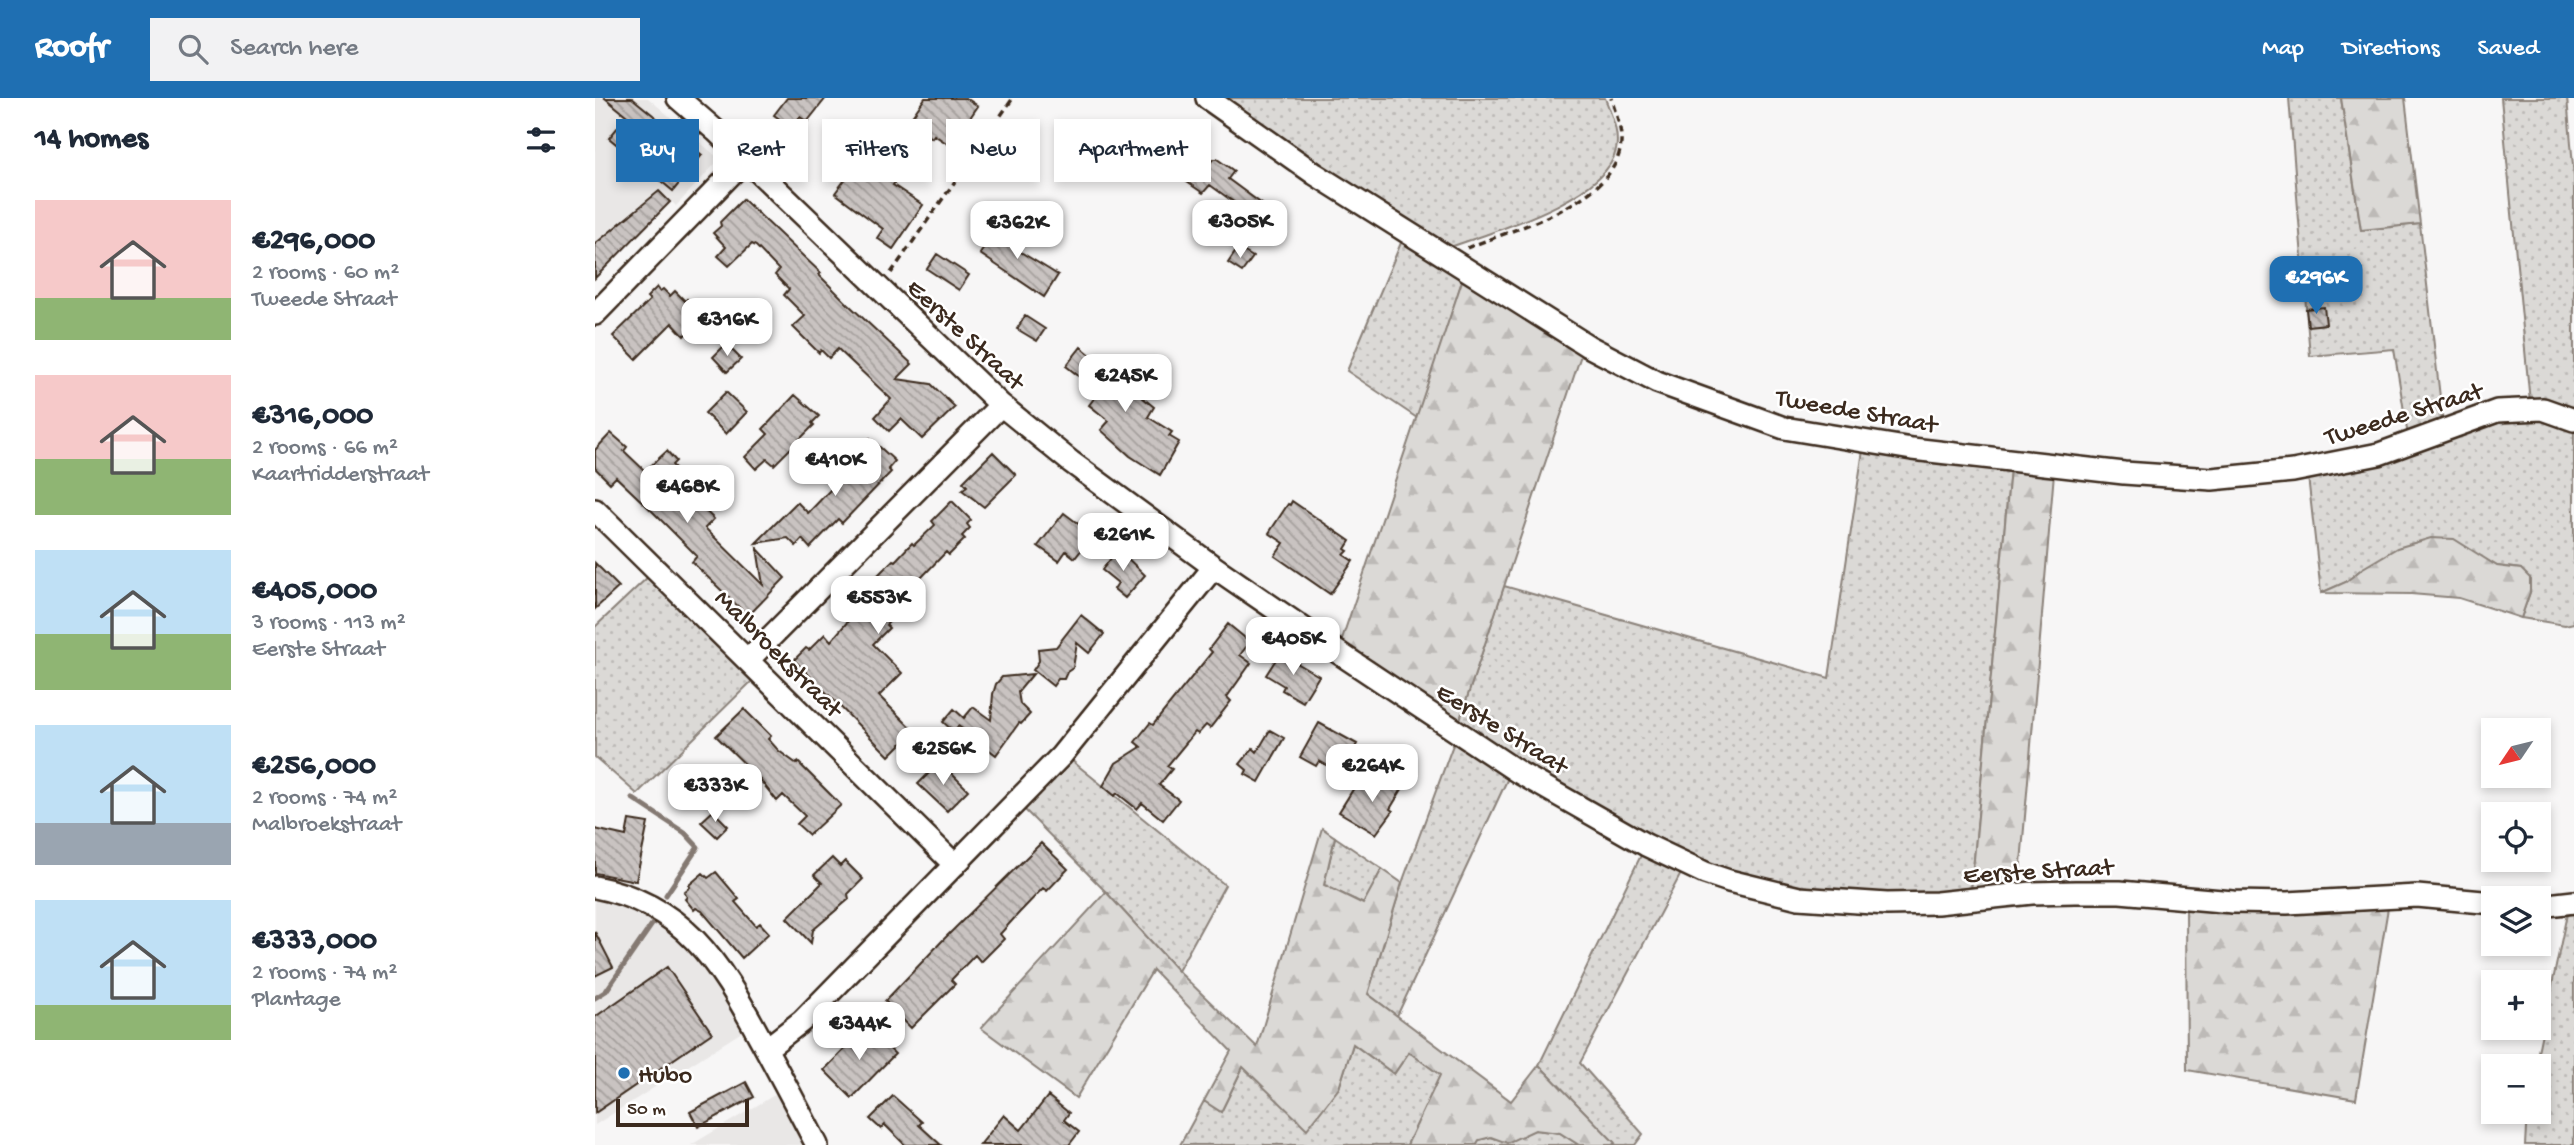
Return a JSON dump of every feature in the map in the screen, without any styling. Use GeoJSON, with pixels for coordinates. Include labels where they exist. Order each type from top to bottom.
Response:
{"type":"FeatureCollection","features":[{"type":"Feature","properties":{"kind":"street","name":"Eerste Straat"},"geometry":{"type":"LineString","coordinates":[[678,98],[713,130]]}},
{"type":"Feature","properties":{"kind":"street","name":"Tweede Straat"},"geometry":{"type":"LineString","coordinates":[[1207,98],[1315,174],[1588,346],[1657,383],[1784,428],[1912,449],[2212,480],[2293,471],[2379,454],[2497,411],[2543,409],[2574,419]]}},
{"type":"Feature","properties":{"kind":"street"},"geometry":{"type":"LineString","coordinates":[[595,314],[723,182]]}},
{"type":"Feature","properties":{"kind":"street","name":"Eerste Straat"},"geometry":{"type":"LineString","coordinates":[[769,182],[1001,405],[1071,462],[1214,567],[1518,772],[1646,845],[1729,881],[1799,898],[1887,904],[1937,903],[2032,893],[2075,892],[2120,892],[2233,902],[2287,903],[2417,896],[2481,902]]}},
{"type":"Feature","properties":{"kind":"street"},"geometry":{"type":"LineString","coordinates":[[748,660],[1001,405]]}},
{"type":"Feature","properties":{"kind":"street","name":"Malbroekstraat"},"geometry":{"type":"LineString","coordinates":[[595,510],[955,865]]}},
{"type":"Feature","properties":{"kind":"street"},"geometry":{"type":"LineString","coordinates":[[766,1049],[802,1021],[1061,756],[1214,567]]}},
{"type":"Feature","properties":{"kind":"street"},"geometry":{"type":"LineString","coordinates":[[595,887],[617,891],[645,902],[671,918],[687,931],[723,972],[817,1145]]}},
{"type":"Feature","properties":{"kind":"street"},"geometry":{"type":"LineString","coordinates":[[2551,905],[2574,902]]}},
{"type":"Feature","properties":{"kind":"path"},"geometry":{"type":"LineString","coordinates":[[880,290],[1013,98]]}},
{"type":"Feature","properties":{"kind":"path"},"geometry":{"type":"LineString","coordinates":[[1445,256],[1542,218],[1570,204],[1594,188],[1611,172],[1620,150],[1620,128],[1611,98]]}},
{"type":"Feature","properties":{"kind":"shaded area"},"geometry":{"type":"Polygon","coordinates":[[[595,98],[648,98],[673,119],[616,119],[616,182],[698,182],[676,206],[659,189],[595,242],[595,98]]]}},
{"type":"Feature","properties":{"kind":"shaded area"},"geometry":{"type":"Polygon","coordinates":[[[699,142],[713,153],[713,166],[699,181],[699,142]]]}},
{"type":"Feature","properties":{"kind":"shaded area"},"geometry":{"type":"Polygon","coordinates":[[[595,898],[625,904],[673,931],[713,972],[745,1030],[595,1125],[595,898]]]}},
{"type":"Feature","properties":{"kind":"shaded area"},"geometry":{"type":"Polygon","coordinates":[[[776,1094],[804,1145],[691,1145],[776,1094]]]}},
{"type":"Feature","properties":{"kind":"green space"},"geometry":{"type":"Polygon","coordinates":[[[1223,98],[1605,98],[1614,124],[1617,144],[1608,168],[1569,199],[1515,224],[1445,249],[1323,169],[1223,98]]]}},
{"type":"Feature","properties":{"kind":"green space"},"geometry":{"type":"Polygon","coordinates":[[[2289,98],[2341,98],[2361,230],[2420,224],[2443,423],[2408,436],[2394,349],[2310,356],[2289,98]]]}},
{"type":"Feature","properties":{"kind":"green space"},"geometry":{"type":"Polygon","coordinates":[[[2341,98],[2405,98],[2420,224],[2361,230],[2341,98]]]}},
{"type":"Feature","properties":{"kind":"green space"},"geometry":{"type":"Polygon","coordinates":[[[2501,98],[2567,98],[2574,177],[2574,407],[2530,402],[2501,98]]]}},
{"type":"Feature","properties":{"kind":"green space"},"geometry":{"type":"Polygon","coordinates":[[[1403,238],[1464,275],[1417,418],[1347,371],[1403,238]]]}},
{"type":"Feature","properties":{"kind":"green space"},"geometry":{"type":"Polygon","coordinates":[[[1464,275],[1582,352],[1458,725],[1340,645],[1464,275]]]}},
{"type":"Feature","properties":{"kind":"green space"},"geometry":{"type":"Polygon","coordinates":[[[2535,417],[2574,428],[2574,623],[2565,625],[2521,618],[2530,592],[2521,569],[2497,566],[2479,556],[2363,568],[2346,582],[2321,593],[2308,476],[2368,467],[2504,419],[2535,417]]]}},
{"type":"Feature","properties":{"kind":"green space"},"geometry":{"type":"Polygon","coordinates":[[[1863,450],[2010,469],[1971,892],[1924,896],[1839,893],[1748,882],[1702,867],[1458,725],[1504,586],[1829,678],[1863,450]]]}},
{"type":"Feature","properties":{"kind":"green space"},"geometry":{"type":"Polygon","coordinates":[[[2010,469],[2054,473],[2019,887],[1971,892],[2010,469]]]}},
{"type":"Feature","properties":{"kind":"green space"},"geometry":{"type":"Polygon","coordinates":[[[2431,538],[2454,539],[2497,566],[2521,569],[2530,578],[2530,592],[2521,618],[2459,598],[2411,594],[2321,593],[2346,582],[2363,568],[2397,548],[2431,538]]]}},
{"type":"Feature","properties":{"kind":"green space"},"geometry":{"type":"Polygon","coordinates":[[[649,576],[754,679],[637,794],[595,757],[595,627],[649,576]]]}},
{"type":"Feature","properties":{"kind":"green space"},"geometry":{"type":"Polygon","coordinates":[[[1454,742],[1508,778],[1397,1016],[1368,994],[1402,883],[1454,742]]]}},
{"type":"Feature","properties":{"kind":"green space"},"geometry":{"type":"Polygon","coordinates":[[[1071,760],[1225,885],[1178,971],[1106,892],[1023,808],[1071,760]]]}},
{"type":"Feature","properties":{"kind":"green space"},"geometry":{"type":"Polygon","coordinates":[[[1322,828],[1335,837],[1324,885],[1363,904],[1382,869],[1402,883],[1368,994],[1511,1101],[1539,1065],[1615,1143],[1579,1145],[1560,1133],[1535,1130],[1507,1143],[1491,1137],[1479,1140],[1476,1145],[1407,1145],[1440,1075],[1409,1052],[1394,1074],[1353,1044],[1339,1088],[1307,1129],[1243,1067],[1221,1112],[1204,1101],[1231,1051],[1153,970],[1076,1098],[981,1028],[1106,892],[1178,971],[1257,1047],[1322,828]]]}},
{"type":"Feature","properties":{"kind":"green space"},"geometry":{"type":"Polygon","coordinates":[[[1335,837],[1382,869],[1364,904],[1324,885],[1335,837]]]}},
{"type":"Feature","properties":{"kind":"green space"},"geometry":{"type":"Polygon","coordinates":[[[1644,849],[1684,868],[1580,1063],[1643,1134],[1635,1145],[1612,1145],[1614,1142],[1539,1065],[1644,849]]]}},
{"type":"Feature","properties":{"kind":"green space"},"geometry":{"type":"Polygon","coordinates":[[[2389,902],[2356,1099],[2187,1070],[2186,907],[2389,902]]]}},
{"type":"Feature","properties":{"kind":"green space"},"geometry":{"type":"Polygon","coordinates":[[[2574,908],[2574,1145],[2525,1145],[2526,1124],[2551,1124],[2551,1054],[2538,1054],[2540,1040],[2551,1040],[2551,990],[2568,909],[2574,908]]]}},
{"type":"Feature","properties":{"kind":"green space"},"geometry":{"type":"Polygon","coordinates":[[[1353,1044],[1394,1074],[1409,1052],[1441,1075],[1407,1145],[1180,1145],[1204,1101],[1221,1112],[1243,1067],[1339,1088],[1353,1044]]]}},
{"type":"Feature","properties":{"kind":"green space"},"geometry":{"type":"Polygon","coordinates":[[[1534,1130],[1560,1133],[1579,1145],[1476,1145],[1479,1140],[1491,1137],[1507,1142],[1534,1130]]]}},
{"type":"Feature","properties":{"kind":"building"},"geometry":{"type":"Polygon","coordinates":[[[605,98],[632,98],[658,119],[625,119],[627,116],[605,98]]]}},
{"type":"Feature","properties":{"kind":"building"},"geometry":{"type":"Polygon","coordinates":[[[787,98],[826,98],[808,121],[800,117],[780,119],[774,115],[787,98]]]}},
{"type":"Feature","properties":{"kind":"building"},"geometry":{"type":"Polygon","coordinates":[[[925,98],[966,98],[978,106],[969,119],[946,119],[946,143],[934,135],[932,138],[932,119],[910,119],[925,98]]]}},
{"type":"Feature","properties":{"kind":"building"},"geometry":{"type":"Polygon","coordinates":[[[616,129],[616,144],[609,138],[616,129]]]}},
{"type":"Feature","properties":{"kind":"building"},"geometry":{"type":"Polygon","coordinates":[[[1217,159],[1234,171],[1228,179],[1270,210],[1250,237],[1228,221],[1239,206],[1210,185],[1203,193],[1187,182],[1211,182],[1211,162],[1217,159]]]}},
{"type":"Feature","properties":{"kind":"building"},"geometry":{"type":"Polygon","coordinates":[[[662,182],[680,182],[673,191],[662,182]]]}},
{"type":"Feature","properties":{"kind":"building"},"geometry":{"type":"Polygon","coordinates":[[[843,182],[895,182],[893,185],[923,205],[893,249],[877,238],[883,229],[835,193],[843,182]]]}},
{"type":"Feature","properties":{"kind":"building"},"geometry":{"type":"Polygon","coordinates":[[[659,191],[670,202],[595,278],[595,244],[659,191]]]}},
{"type":"Feature","properties":{"kind":"building"},"geometry":{"type":"Polygon","coordinates":[[[743,199],[912,364],[897,379],[931,384],[955,407],[922,439],[901,419],[889,431],[875,417],[891,399],[838,349],[829,358],[821,350],[819,353],[793,327],[805,316],[784,295],[789,289],[775,275],[779,270],[756,246],[752,244],[729,266],[718,256],[726,247],[713,233],[743,199]]]}},
{"type":"Feature","properties":{"kind":"building"},"geometry":{"type":"Polygon","coordinates":[[[999,224],[1025,241],[1019,251],[1058,275],[1044,297],[980,254],[999,224]]]}},
{"type":"Feature","properties":{"kind":"building"},"geometry":{"type":"Polygon","coordinates":[[[1238,248],[1253,257],[1242,272],[1228,263],[1238,248]]]}},
{"type":"Feature","properties":{"kind":"building"},"geometry":{"type":"Polygon","coordinates":[[[937,254],[969,275],[959,290],[927,269],[937,254]]]}},
{"type":"Feature","properties":{"kind":"building"},"geometry":{"type":"Polygon","coordinates":[[[657,287],[670,296],[675,291],[703,316],[684,336],[672,323],[636,359],[613,336],[650,300],[647,297],[657,287]]]}},
{"type":"Feature","properties":{"kind":"building"},"geometry":{"type":"Polygon","coordinates":[[[2324,307],[2326,324],[2308,326],[2306,309],[2324,307]]]}},
{"type":"Feature","properties":{"kind":"building"},"geometry":{"type":"Polygon","coordinates":[[[1025,316],[1045,329],[1037,341],[1017,329],[1025,316]]]}},
{"type":"Feature","properties":{"kind":"building"},"geometry":{"type":"Polygon","coordinates":[[[726,344],[741,359],[727,372],[713,357],[726,344]]]}},
{"type":"Feature","properties":{"kind":"building"},"geometry":{"type":"Polygon","coordinates":[[[1081,347],[1154,407],[1148,417],[1172,432],[1169,436],[1179,442],[1160,475],[1130,456],[1101,430],[1109,421],[1089,405],[1099,392],[1066,366],[1081,347]]]}},
{"type":"Feature","properties":{"kind":"building"},"geometry":{"type":"Polygon","coordinates":[[[726,392],[747,412],[726,434],[705,413],[726,392]]]}},
{"type":"Feature","properties":{"kind":"building"},"geometry":{"type":"Polygon","coordinates":[[[795,395],[819,416],[812,423],[814,425],[774,465],[767,459],[756,469],[745,457],[768,434],[763,429],[795,395]]]}},
{"type":"Feature","properties":{"kind":"building"},"geometry":{"type":"Polygon","coordinates":[[[611,433],[627,447],[624,451],[645,471],[667,451],[676,461],[672,465],[675,468],[663,480],[684,501],[690,496],[714,519],[705,528],[763,585],[757,548],[785,578],[748,616],[692,562],[697,556],[653,512],[616,477],[610,483],[595,468],[595,450],[611,433]]]}},
{"type":"Feature","properties":{"kind":"building"},"geometry":{"type":"Polygon","coordinates":[[[870,438],[895,461],[888,469],[891,472],[842,523],[838,519],[810,548],[802,539],[796,546],[788,538],[756,543],[797,502],[808,513],[854,465],[847,458],[870,438]]]}},
{"type":"Feature","properties":{"kind":"building"},"geometry":{"type":"Polygon","coordinates":[[[993,452],[1016,475],[984,507],[962,490],[967,486],[963,482],[993,452]]]}},
{"type":"Feature","properties":{"kind":"building"},"geometry":{"type":"Polygon","coordinates":[[[952,501],[971,520],[967,524],[970,528],[962,536],[965,539],[949,555],[946,552],[893,607],[898,612],[886,625],[889,628],[873,644],[902,673],[879,696],[914,731],[889,756],[794,660],[825,634],[831,641],[849,620],[841,612],[893,560],[935,525],[932,521],[952,501]]]}},
{"type":"Feature","properties":{"kind":"building"},"geometry":{"type":"Polygon","coordinates":[[[1292,501],[1350,541],[1345,549],[1348,551],[1344,555],[1353,561],[1330,594],[1275,556],[1284,543],[1269,533],[1292,501]]]}},
{"type":"Feature","properties":{"kind":"building"},"geometry":{"type":"Polygon","coordinates":[[[1064,513],[1093,535],[1075,558],[1066,551],[1059,561],[1038,546],[1064,513]]]}},
{"type":"Feature","properties":{"kind":"building"},"geometry":{"type":"Polygon","coordinates":[[[1118,549],[1145,575],[1125,598],[1114,589],[1118,583],[1102,570],[1118,549]]]}},
{"type":"Feature","properties":{"kind":"building"},"geometry":{"type":"Polygon","coordinates":[[[595,563],[619,587],[595,609],[595,563]]]}},
{"type":"Feature","properties":{"kind":"building"},"geometry":{"type":"Polygon","coordinates":[[[1081,615],[1104,634],[1089,653],[1077,643],[1073,668],[1067,672],[1064,679],[1058,679],[1053,686],[1033,670],[1039,661],[1038,649],[1056,647],[1081,615]]]}},
{"type":"Feature","properties":{"kind":"building"},"geometry":{"type":"Polygon","coordinates":[[[1228,624],[1250,642],[1240,655],[1251,663],[1227,697],[1231,701],[1210,728],[1206,725],[1198,734],[1195,732],[1167,766],[1172,769],[1159,785],[1179,800],[1163,820],[1142,803],[1137,809],[1103,786],[1116,763],[1141,747],[1135,742],[1150,723],[1153,725],[1212,652],[1209,649],[1228,624]]]}},
{"type":"Feature","properties":{"kind":"building"},"geometry":{"type":"Polygon","coordinates":[[[1280,653],[1319,676],[1303,702],[1282,690],[1284,686],[1266,675],[1280,653]]]}},
{"type":"Feature","properties":{"kind":"building"},"geometry":{"type":"Polygon","coordinates":[[[1033,674],[1018,692],[1020,704],[1030,714],[1019,723],[996,755],[958,726],[954,732],[943,722],[954,709],[964,718],[973,707],[991,720],[993,694],[1002,677],[1033,674]]]}},
{"type":"Feature","properties":{"kind":"building"},"geometry":{"type":"Polygon","coordinates":[[[744,709],[771,736],[768,739],[779,751],[797,764],[798,762],[841,805],[809,835],[797,824],[805,816],[783,795],[777,801],[756,775],[716,736],[744,709]]]}},
{"type":"Feature","properties":{"kind":"building"},"geometry":{"type":"Polygon","coordinates":[[[1319,723],[1357,744],[1341,773],[1319,761],[1316,766],[1300,757],[1319,723]]]}},
{"type":"Feature","properties":{"kind":"building"},"geometry":{"type":"Polygon","coordinates":[[[1270,730],[1284,738],[1259,782],[1245,774],[1247,770],[1240,764],[1253,748],[1257,752],[1270,730]]]}},
{"type":"Feature","properties":{"kind":"building"},"geometry":{"type":"Polygon","coordinates":[[[940,762],[968,790],[947,811],[918,784],[940,762]]]}},
{"type":"Feature","properties":{"kind":"building"},"geometry":{"type":"Polygon","coordinates":[[[1378,774],[1402,789],[1390,809],[1393,811],[1376,834],[1339,812],[1357,783],[1368,790],[1378,774]]]}},
{"type":"Feature","properties":{"kind":"building"},"geometry":{"type":"Polygon","coordinates":[[[713,811],[728,826],[717,837],[701,822],[713,811]]]}},
{"type":"Feature","properties":{"kind":"building"},"geometry":{"type":"Polygon","coordinates":[[[629,820],[648,823],[636,881],[595,873],[595,829],[626,836],[629,820]]]}},
{"type":"Feature","properties":{"kind":"building"},"geometry":{"type":"Polygon","coordinates":[[[1041,843],[1068,869],[1047,891],[1043,888],[1019,913],[1000,934],[1004,939],[981,962],[975,955],[951,980],[955,984],[911,1028],[885,1001],[1041,843]]]}},
{"type":"Feature","properties":{"kind":"building"},"geometry":{"type":"Polygon","coordinates":[[[832,858],[840,866],[845,861],[863,879],[848,894],[849,899],[813,930],[811,943],[787,918],[822,883],[814,875],[832,858]]]}},
{"type":"Feature","properties":{"kind":"building"},"geometry":{"type":"Polygon","coordinates":[[[716,872],[739,899],[735,902],[756,926],[760,923],[769,933],[742,958],[702,911],[696,908],[694,910],[685,899],[687,897],[684,892],[689,885],[703,873],[708,878],[716,872]]]}},
{"type":"Feature","properties":{"kind":"building"},"geometry":{"type":"Polygon","coordinates":[[[595,932],[613,967],[595,976],[595,932]]]}},
{"type":"Feature","properties":{"kind":"building","name":"Hubo"},"geometry":{"type":"Polygon","coordinates":[[[667,967],[712,1033],[595,1113],[595,1017],[667,967]]]}},
{"type":"Feature","properties":{"kind":"building"},"geometry":{"type":"Polygon","coordinates":[[[867,1027],[895,1054],[852,1098],[824,1070],[867,1027]]]}},
{"type":"Feature","properties":{"kind":"building"},"geometry":{"type":"Polygon","coordinates":[[[746,1082],[754,1097],[698,1127],[690,1112],[746,1082]]]}},
{"type":"Feature","properties":{"kind":"building"},"geometry":{"type":"Polygon","coordinates":[[[893,1096],[922,1122],[919,1125],[941,1145],[905,1145],[885,1125],[881,1129],[870,1119],[893,1096]]]}},
{"type":"Feature","properties":{"kind":"building"},"geometry":{"type":"Polygon","coordinates":[[[1048,1096],[1069,1113],[1064,1120],[1079,1132],[1069,1145],[980,1145],[1004,1115],[1021,1130],[1048,1096]]]}},
{"type":"Feature","properties":{"kind":"waterway"},"geometry":{"type":"LineString","coordinates":[[632,798],[685,833],[698,847],[666,895]]}},
{"type":"Feature","properties":{"kind":"waterway"},"geometry":{"type":"LineString","coordinates":[[595,998],[606,991],[653,923]]}},
{"type":"Feature","properties":{"kind":"place","name":"Hubo"},"geometry":{"type":"Point","coordinates":[624,1073]}}]}
